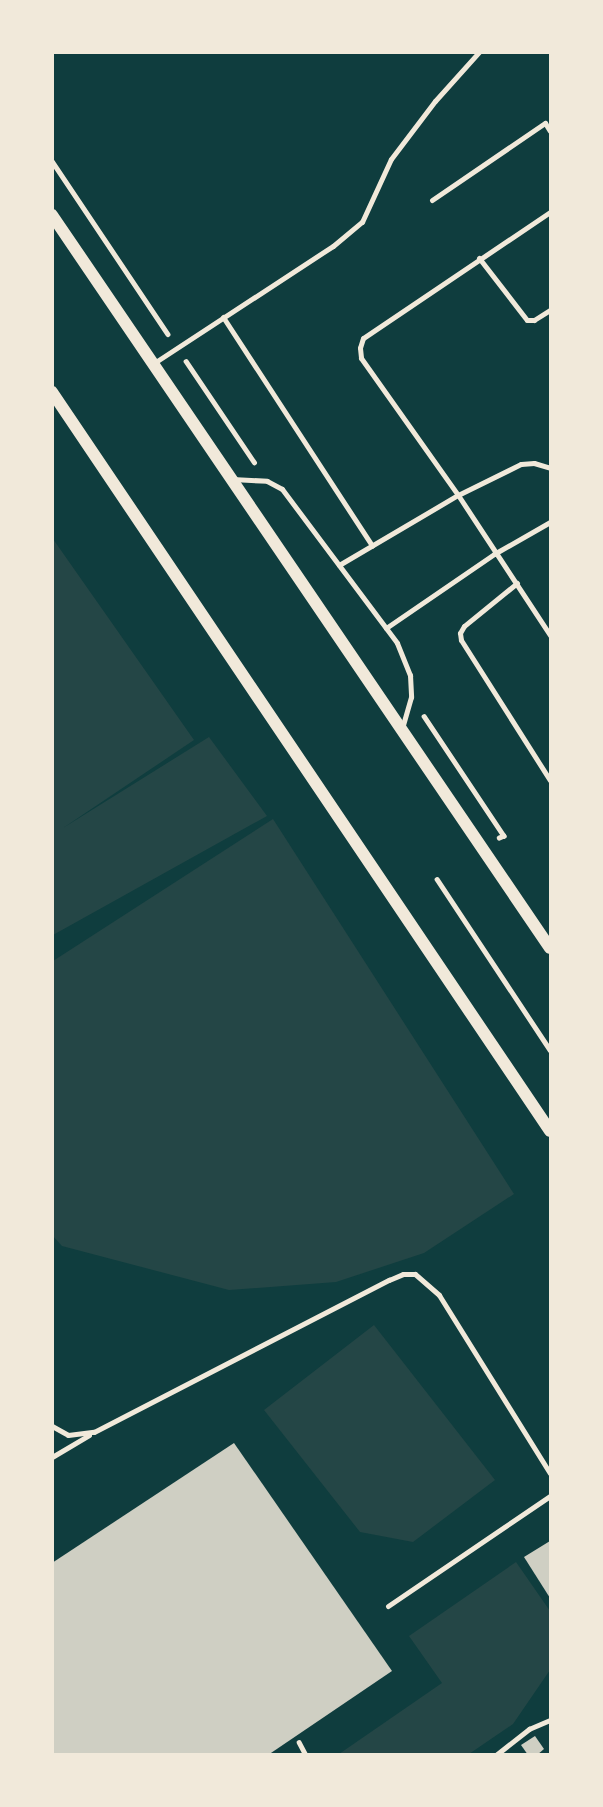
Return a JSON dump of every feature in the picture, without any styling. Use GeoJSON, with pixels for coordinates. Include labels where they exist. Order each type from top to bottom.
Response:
{"type":"FeatureCollection","features":[{"type":"Feature","properties":{"kind":"street"},"geometry":{"type":"LineString","coordinates":[[52,215],[551,947]]}},
{"type":"Feature","properties":{"kind":"street"},"geometry":{"type":"LineString","coordinates":[[52,392],[551,1131]]}},
{"type":"Feature","properties":{"kind":"lane"},"geometry":{"type":"LineString","coordinates":[[154,363],[333,246],[362,222],[391,159],[435,101],[479,52]]}},
{"type":"Feature","properties":{"kind":"lane"},"geometry":{"type":"LineString","coordinates":[[432,200],[548,121],[551,131]]}},
{"type":"Feature","properties":{"kind":"lane"},"geometry":{"type":"LineString","coordinates":[[551,212],[363,338],[360,348],[361,358],[458,495],[494,554],[517,583],[551,635]]}},
{"type":"Feature","properties":{"kind":"lane"},"geometry":{"type":"LineString","coordinates":[[479,258],[527,320],[534,320],[551,310]]}},
{"type":"Feature","properties":{"kind":"lane"},"geometry":{"type":"LineString","coordinates":[[223,317],[372,546]]}},
{"type":"Feature","properties":{"kind":"lane"},"geometry":{"type":"LineString","coordinates":[[339,565],[458,495],[521,464],[534,463],[551,468]]}},
{"type":"Feature","properties":{"kind":"lane"},"geometry":{"type":"LineString","coordinates":[[232,479],[267,481],[282,489],[397,643],[410,675],[411,697],[402,728]]}},
{"type":"Feature","properties":{"kind":"lane"},"geometry":{"type":"LineString","coordinates":[[386,628],[494,554],[551,522]]}},
{"type":"Feature","properties":{"kind":"lane"},"geometry":{"type":"LineString","coordinates":[[517,583],[464,626],[460,633],[461,640],[551,780]]}},
{"type":"Feature","properties":{"kind":"lane"},"geometry":{"type":"LineString","coordinates":[[52,1457],[94,1432],[389,1280],[403,1274],[415,1274],[439,1295],[551,1473]]}},
{"type":"Feature","properties":{"kind":"lane"},"geometry":{"type":"LineString","coordinates":[[52,1426],[68,1435],[94,1432]]}},
{"type":"Feature","properties":{"kind":"lane"},"geometry":{"type":"LineString","coordinates":[[388,1606],[551,1496]]}},
{"type":"Feature","properties":{"kind":"path"},"geometry":{"type":"LineString","coordinates":[[437,879],[551,1050]]}},
{"type":"Feature","properties":{"kind":"path"},"geometry":{"type":"LineString","coordinates":[[496,1755],[529,1729],[551,1720]]}},
{"type":"Feature","properties":{"kind":"path"},"geometry":{"type":"LineString","coordinates":[[299,1742],[306,1755]]}},
{"type":"Feature","properties":{"kind":"shaded area"},"geometry":{"type":"Polygon","coordinates":[[[53,539],[194,740],[63,828],[209,737],[267,816],[53,935],[53,539]]]}},
{"type":"Feature","properties":{"kind":"shaded area"},"geometry":{"type":"Polygon","coordinates":[[[273,819],[514,1194],[424,1253],[336,1282],[229,1290],[62,1246],[52,1235],[53,961],[273,819]]]}},
{"type":"Feature","properties":{"kind":"shaded area"},"geometry":{"type":"Polygon","coordinates":[[[374,1325],[495,1480],[413,1542],[360,1532],[264,1410],[374,1325]]]}},
{"type":"Feature","properties":{"kind":"shaded area"},"geometry":{"type":"Polygon","coordinates":[[[516,1562],[550,1611],[550,1670],[513,1724],[469,1754],[339,1754],[442,1683],[409,1636],[516,1562]]]}},
{"type":"Feature","properties":{"kind":"building"},"geometry":{"type":"Polygon","coordinates":[[[234,1443],[392,1671],[268,1755],[52,1755],[52,1563],[234,1443]]]}},
{"type":"Feature","properties":{"kind":"building"},"geometry":{"type":"Polygon","coordinates":[[[550,1541],[550,1598],[524,1557],[550,1541]]]}},
{"type":"Feature","properties":{"kind":"building"},"geometry":{"type":"Polygon","coordinates":[[[535,1736],[544,1749],[537,1755],[528,1755],[521,1745],[535,1736]]]}}]}
